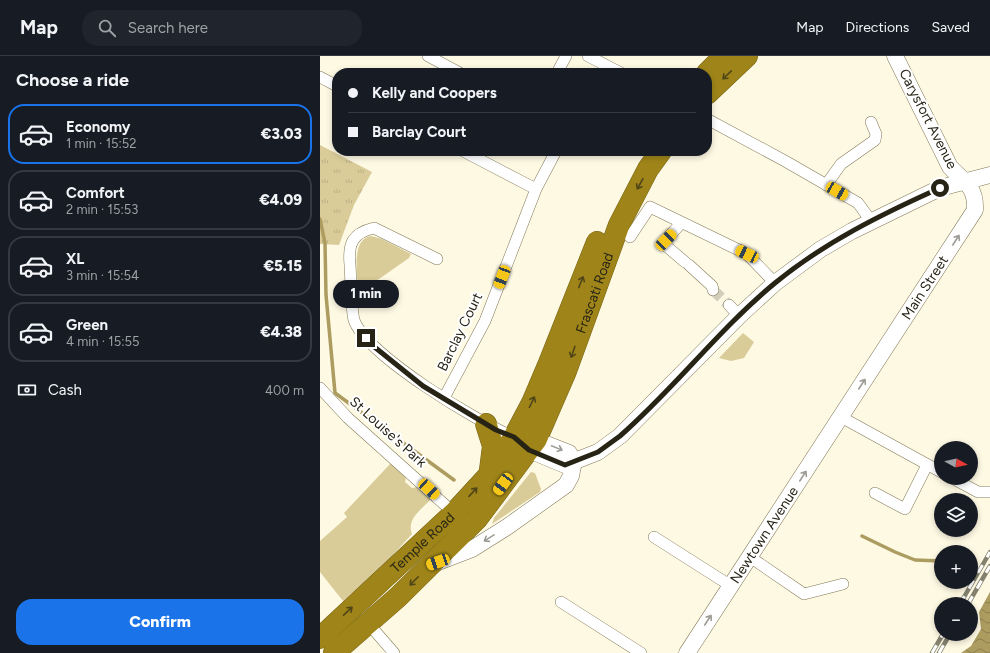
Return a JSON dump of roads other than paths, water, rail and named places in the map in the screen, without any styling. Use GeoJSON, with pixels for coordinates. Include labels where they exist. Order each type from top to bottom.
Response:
{"type":"FeatureCollection","features":[{"type":"Feature","properties":{"kind":"highway"},"geometry":{"type":"LineString","coordinates":[[712,68],[724,56]]}},
{"type":"Feature","properties":{"kind":"highway"},"geometry":{"type":"LineString","coordinates":[[712,89],[747,56]]}},
{"type":"Feature","properties":{"kind":"highway","name":"Frascati Road"},"geometry":{"type":"LineString","coordinates":[[526,442],[549,363],[610,209],[640,156]]}},
{"type":"Feature","properties":{"kind":"highway","name":"Frascati Road"},"geometry":{"type":"LineString","coordinates":[[526,442],[566,371],[618,225],[648,169],[657,156]]}},
{"type":"Feature","properties":{"kind":"highway"},"geometry":{"type":"LineString","coordinates":[[486,424],[493,446],[489,475]]}},
{"type":"Feature","properties":{"kind":"highway","name":"Temple Road"},"geometry":{"type":"LineString","coordinates":[[320,638],[454,513],[489,475],[526,442]]}},
{"type":"Feature","properties":{"kind":"highway","name":"Temple Road"},"geometry":{"type":"LineString","coordinates":[[334,653],[430,565],[477,519],[526,442]]}},
{"type":"Feature","properties":{"kind":"street"},"geometry":{"type":"LineString","coordinates":[[428,56],[451,68]]}},
{"type":"Feature","properties":{"kind":"street"},"geometry":{"type":"LineString","coordinates":[[560,68],[566,56]]}},
{"type":"Feature","properties":{"kind":"street"},"geometry":{"type":"LineString","coordinates":[[588,56],[611,68]]}},
{"type":"Feature","properties":{"kind":"street","name":"Carysfort Avenue"},"geometry":{"type":"LineString","coordinates":[[895,56],[947,162],[963,180]]}},
{"type":"Feature","properties":{"kind":"street"},"geometry":{"type":"LineString","coordinates":[[320,78],[332,84]]}},
{"type":"Feature","properties":{"kind":"street"},"geometry":{"type":"LineString","coordinates":[[712,122],[858,203],[871,221]]}},
{"type":"Feature","properties":{"kind":"street"},"geometry":{"type":"LineString","coordinates":[[826,185],[841,164],[875,140],[876,134],[871,122]]}},
{"type":"Feature","properties":{"kind":"street"},"geometry":{"type":"LineString","coordinates":[[473,156],[536,189]]}},
{"type":"Feature","properties":{"kind":"street","name":"Barclay Court"},"geometry":{"type":"LineString","coordinates":[[444,398],[485,321],[536,189],[553,156]]}},
{"type":"Feature","properties":{"kind":"street"},"geometry":{"type":"LineString","coordinates":[[437,259],[374,228],[364,230],[356,235],[350,245],[349,258],[354,320],[372,345],[423,386],[486,424],[526,442],[569,453],[574,461],[598,452],[630,428],[734,311],[822,248],[871,221],[940,188],[963,180],[990,175]]}},
{"type":"Feature","properties":{"kind":"street","name":"Main Street"},"geometry":{"type":"LineString","coordinates":[[841,417],[972,216],[975,210],[974,193],[970,185],[963,180]]}},
{"type":"Feature","properties":{"kind":"street"},"geometry":{"type":"LineString","coordinates":[[630,237],[650,208],[747,254],[775,283]]}},
{"type":"Feature","properties":{"kind":"street"},"geometry":{"type":"LineString","coordinates":[[681,223],[666,240],[665,245],[712,286],[713,290]]}},
{"type":"Feature","properties":{"kind":"street","name":"St Louise's Park"},"geometry":{"type":"LineString","coordinates":[[320,388],[348,418],[454,513]]}},
{"type":"Feature","properties":{"kind":"street"},"geometry":{"type":"LineString","coordinates":[[841,417],[934,468]]}},
{"type":"Feature","properties":{"kind":"street","name":"Newtown Avenue"},"geometry":{"type":"LineString","coordinates":[[687,653],[841,417]]}},
{"type":"Feature","properties":{"kind":"street","name":"Temple Road"},"geometry":{"type":"LineString","coordinates":[[430,565],[472,549],[507,527],[566,485],[571,476],[574,461]]}},
{"type":"Feature","properties":{"kind":"street"},"geometry":{"type":"LineString","coordinates":[[875,493],[905,509],[927,464]]}},
{"type":"Feature","properties":{"kind":"street"},"geometry":{"type":"LineString","coordinates":[[965,485],[978,492],[990,492]]}},
{"type":"Feature","properties":{"kind":"street"},"geometry":{"type":"LineString","coordinates":[[654,537],[731,586]]}},
{"type":"Feature","properties":{"kind":"street"},"geometry":{"type":"LineString","coordinates":[[750,557],[804,594],[843,584]]}},
{"type":"Feature","properties":{"kind":"street"},"geometry":{"type":"LineString","coordinates":[[561,602],[641,653]]}},
{"type":"Feature","properties":{"kind":"street"},"geometry":{"type":"LineString","coordinates":[[368,623],[394,653]]}},
{"type":"Feature","properties":{"kind":"water"},"geometry":{"type":"Polygon","coordinates":[[[990,592],[990,653],[961,653],[971,646],[974,641],[978,641],[978,634],[981,629],[979,612],[990,592]]]}},
{"type":"Feature","properties":{"kind":"waterway"},"geometry":{"type":"LineString","coordinates":[[320,219],[325,243],[326,295],[335,393],[454,480]]}},
{"type":"Feature","properties":{"kind":"waterway"},"geometry":{"type":"LineString","coordinates":[[862,536],[915,560],[934,561]]}},
{"type":"Feature","properties":{"kind":"tunnel"},"geometry":{"type":"LineString","coordinates":[[713,290],[729,305]]}},
{"type":"Feature","properties":{"kind":"railway"},"geometry":{"type":"LineString","coordinates":[[964,597],[990,552]]}},
{"type":"Feature","properties":{"kind":"railway"},"geometry":{"type":"LineString","coordinates":[[972,597],[990,566]]}},
{"type":"Feature","properties":{"kind":"railway"},"geometry":{"type":"LineString","coordinates":[[932,653],[939,641]]}},
{"type":"Feature","properties":{"kind":"railway"},"geometry":{"type":"LineString","coordinates":[[939,653],[946,641]]}}]}
